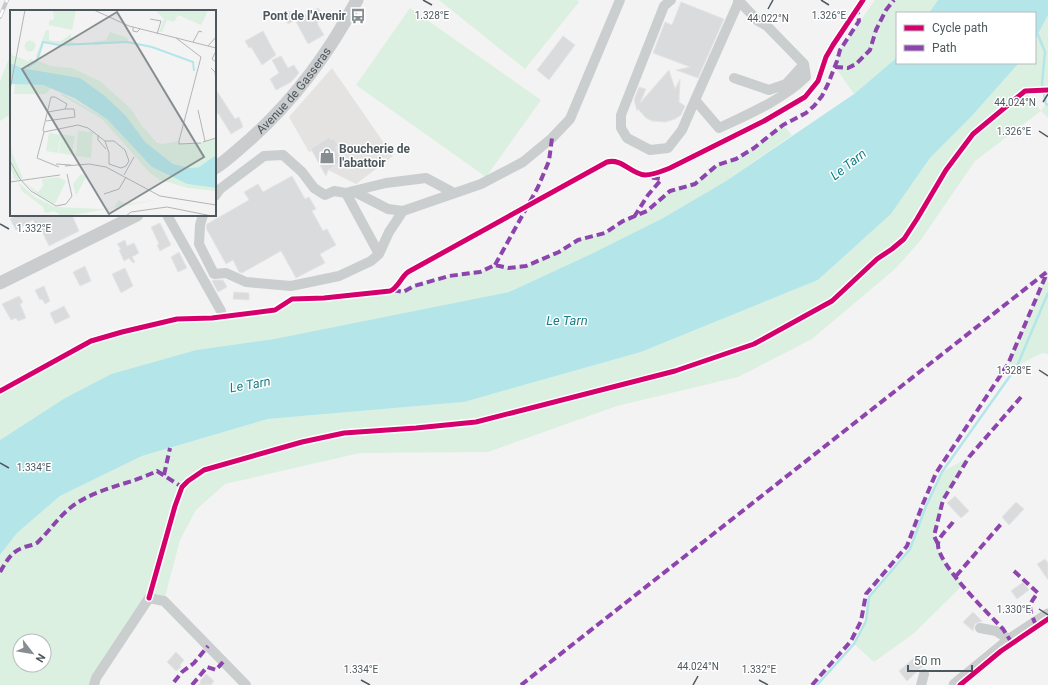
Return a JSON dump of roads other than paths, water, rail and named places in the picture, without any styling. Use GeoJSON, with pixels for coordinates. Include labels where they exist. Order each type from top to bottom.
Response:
{"type":"FeatureCollection","features":[{"type":"Feature","properties":{"kind":"main road","name":"Avenue de Gasseras"},"geometry":{"type":"LineString","coordinates":[[216,167],[258,133],[293,96],[326,53],[358,0]]}},
{"type":"Feature","properties":{"kind":"main road"},"geometry":{"type":"LineString","coordinates":[[0,283],[135,216]]}},
{"type":"Feature","properties":{"kind":"main road"},"geometry":{"type":"LineString","coordinates":[[955,685],[1010,640],[1048,615]]}},
{"type":"Feature","properties":{"kind":"street"},"geometry":{"type":"LineString","coordinates":[[349,192],[388,209],[403,212],[481,184],[523,162],[552,138],[570,119],[620,0]]}},
{"type":"Feature","properties":{"kind":"street"},"geometry":{"type":"LineString","coordinates":[[671,0],[664,6],[620,115],[621,128],[627,138],[650,150],[668,148],[682,130],[738,0],[758,21],[767,26],[804,64],[806,77],[797,86],[762,108],[719,128],[695,100]]}},
{"type":"Feature","properties":{"kind":"street"},"geometry":{"type":"LineString","coordinates":[[734,78],[769,90],[786,84],[804,64]]}},
{"type":"Feature","properties":{"kind":"street"},"geometry":{"type":"LineString","coordinates":[[762,108],[769,90]]}},
{"type":"Feature","properties":{"kind":"street"},"geometry":{"type":"LineString","coordinates":[[216,195],[220,189],[264,156],[283,155],[302,172],[314,188],[325,195],[334,191],[349,192],[386,183],[426,178],[454,194]]}},
{"type":"Feature","properties":{"kind":"street"},"geometry":{"type":"LineString","coordinates":[[349,192],[379,254]]}},
{"type":"Feature","properties":{"kind":"street"},"geometry":{"type":"LineString","coordinates":[[203,216],[200,225],[199,244],[214,274],[226,273],[246,282],[291,286],[339,276],[371,260],[379,254],[389,232],[403,212]]}},
{"type":"Feature","properties":{"kind":"street"},"geometry":{"type":"LineString","coordinates":[[169,216],[221,311]]}},
{"type":"Feature","properties":{"kind":"street"},"geometry":{"type":"LineString","coordinates":[[94,685],[96,678],[149,598],[164,601],[246,685]]}},
{"type":"Feature","properties":{"kind":"street"},"geometry":{"type":"LineString","coordinates":[[980,628],[996,631],[1010,640]]}},
{"type":"Feature","properties":{"kind":"street"},"geometry":{"type":"LineString","coordinates":[[921,685],[924,674]]}},
{"type":"Feature","properties":{"kind":"water"},"geometry":{"type":"Polygon","coordinates":[[[938,0],[1048,0],[1048,15],[1036,38],[1036,12],[930,12],[938,0]]]}},
{"type":"Feature","properties":{"kind":"water","name":"Le Tarn"},"geometry":{"type":"Polygon","coordinates":[[[896,57],[896,64],[1018,64],[970,118],[930,158],[891,214],[818,280],[641,352],[464,402],[268,419],[142,456],[60,496],[17,533],[0,555],[0,440],[65,398],[111,374],[196,350],[274,339],[509,292],[591,254],[663,218],[726,181],[854,94],[896,57]]]}},
{"type":"Feature","properties":{"kind":"waterway"},"geometry":{"type":"LineString","coordinates":[[1038,35],[1045,52],[1042,84],[1046,104],[1048,105]]}},
{"type":"Feature","properties":{"kind":"waterway"},"geometry":{"type":"LineString","coordinates":[[817,685],[854,644],[866,621],[869,597],[910,549],[926,506],[942,472],[1017,366],[1048,293]]}},
{"type":"Feature","properties":{"kind":"railway"},"geometry":{"type":"LineString","coordinates":[[0,17],[7,0]]}},
{"type":"Feature","properties":{"kind":"place","name":"Pont de l'Avenir"},"geometry":{"type":"Point","coordinates":[358,16]}},
{"type":"Feature","properties":{"kind":"place","name":"Boucherie de l'abattoir"},"geometry":{"type":"Point","coordinates":[327,156]}}]}
